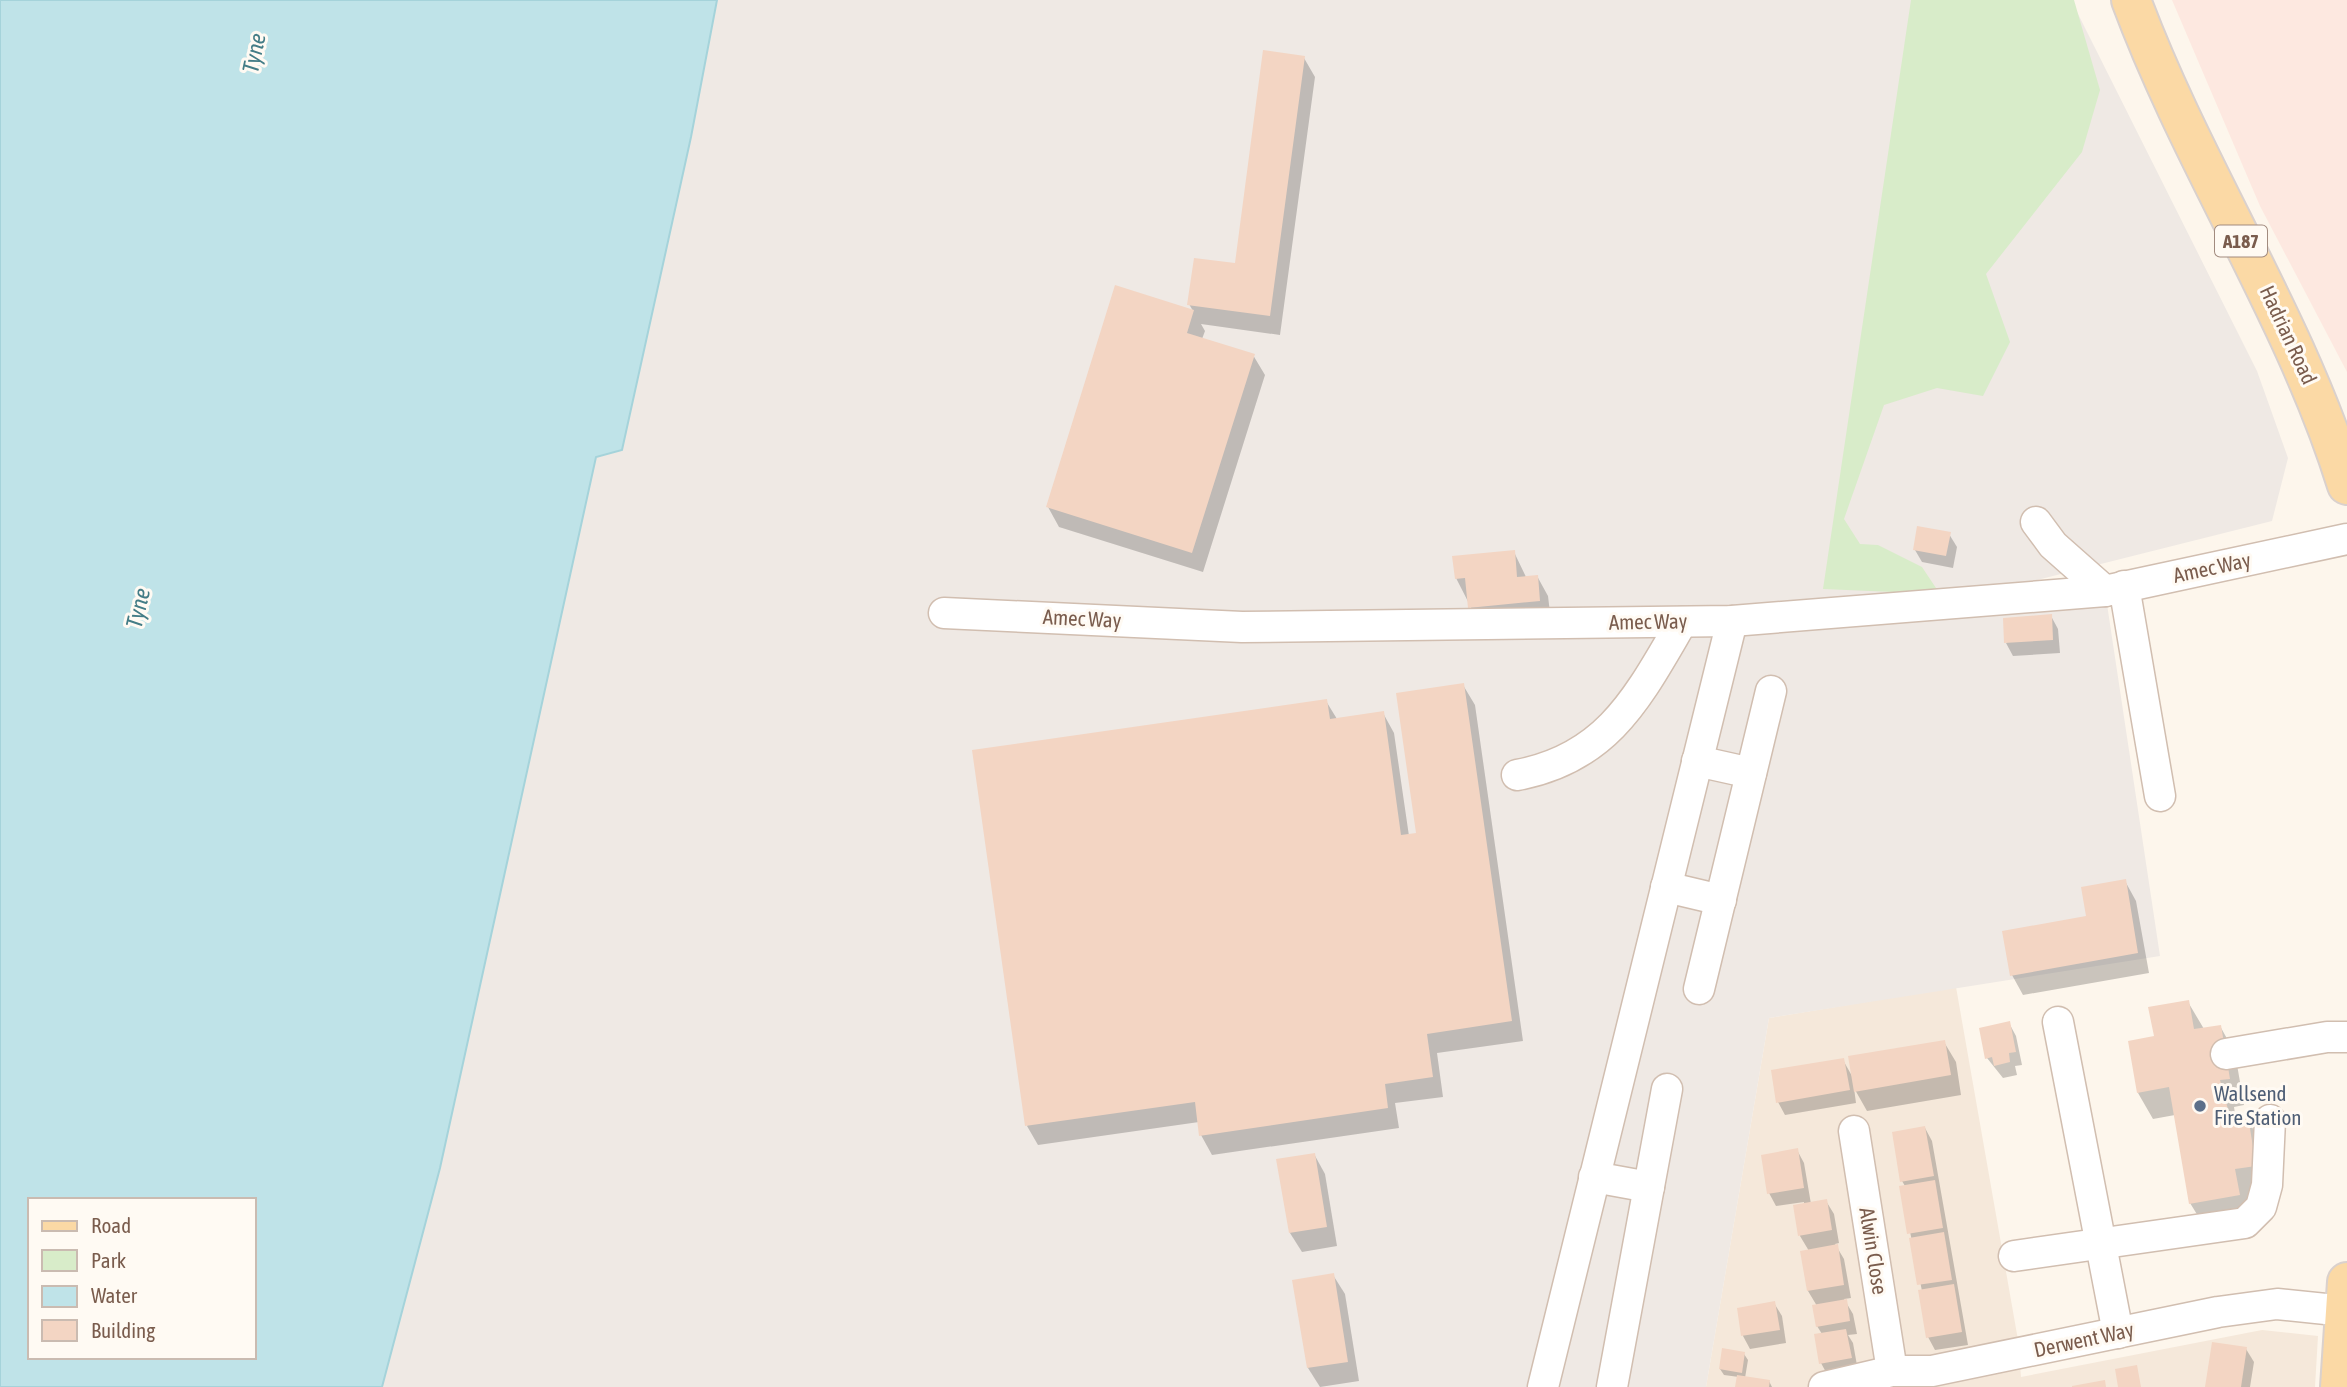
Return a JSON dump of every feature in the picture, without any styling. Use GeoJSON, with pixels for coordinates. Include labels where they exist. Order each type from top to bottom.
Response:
{"type":"FeatureCollection","features":[{"type":"Feature","properties":{"kind":"main road","name":"Hadrian Road"},"geometry":{"type":"LineString","coordinates":[[2131,0],[2200,161],[2305,368],[2347,485]]}},
{"type":"Feature","properties":{"kind":"main road"},"geometry":{"type":"LineString","coordinates":[[2340,1387],[2346,1296]]}},
{"type":"Feature","properties":{"kind":"street"},"geometry":{"type":"LineString","coordinates":[[2036,522],[2053,545],[2115,589],[2160,796]]}},
{"type":"Feature","properties":{"kind":"street","name":"Amec Way"},"geometry":{"type":"LineString","coordinates":[[944,613],[1242,626],[1732,621],[2115,589],[2347,540]]}},
{"type":"Feature","properties":{"kind":"street"},"geometry":{"type":"LineString","coordinates":[[1543,1387],[1732,621]]}},
{"type":"Feature","properties":{"kind":"street"},"geometry":{"type":"LineString","coordinates":[[1517,775],[1537,772],[1570,759],[1614,727],[1635,702],[1682,622]]}},
{"type":"Feature","properties":{"kind":"street"},"geometry":{"type":"LineString","coordinates":[[1699,989],[1771,691]]}},
{"type":"Feature","properties":{"kind":"street"},"geometry":{"type":"LineString","coordinates":[[1697,761],[1751,774]]}},
{"type":"Feature","properties":{"kind":"street"},"geometry":{"type":"LineString","coordinates":[[1666,887],[1721,900]]}},
{"type":"Feature","properties":{"kind":"street"},"geometry":{"type":"LineString","coordinates":[[2057,1022],[2118,1333]]}},
{"type":"Feature","properties":{"kind":"street"},"geometry":{"type":"LineString","coordinates":[[2226,1054],[2327,1037],[2347,1037]]}},
{"type":"Feature","properties":{"kind":"street"},"geometry":{"type":"LineString","coordinates":[[1612,1387],[1667,1089]]}},
{"type":"Feature","properties":{"kind":"street"},"geometry":{"type":"LineString","coordinates":[[2014,1256],[2245,1223],[2260,1207],[2267,1185],[2270,1120]]}},
{"type":"Feature","properties":{"kind":"street","name":"Alwin Close"},"geometry":{"type":"LineString","coordinates":[[1854,1131],[1892,1371]]}},
{"type":"Feature","properties":{"kind":"street"},"geometry":{"type":"LineString","coordinates":[[1594,1177],[1649,1187]]}},
{"type":"Feature","properties":{"kind":"street","name":"Derwent Way"},"geometry":{"type":"LineString","coordinates":[[1824,1387],[1892,1371],[1933,1379],[2118,1333],[2218,1312],[2346,1296]]}},
{"type":"Feature","properties":{"kind":"shaded area"},"geometry":{"type":"Polygon","coordinates":[[[717,0],[2071,0],[2257,371],[2288,458],[2272,521],[2013,586],[2105,591],[2160,956],[1769,1018],[1706,1387],[382,1387],[440,1168],[596,457],[622,449],[691,137],[717,0]]]}},
{"type":"Feature","properties":{"kind":"shaded area"},"geometry":{"type":"Polygon","coordinates":[[[2172,0],[2347,0],[2347,372],[2260,206],[2172,0]]]}},
{"type":"Feature","properties":{"kind":"shaded area"},"geometry":{"type":"Polygon","coordinates":[[[1956,987],[2018,1340],[2021,1377],[2262,1330],[2318,1336],[2315,1387],[1706,1387],[1769,1018],[1956,987]]]}},
{"type":"Feature","properties":{"kind":"green space"},"geometry":{"type":"Polygon","coordinates":[[[1911,0],[2074,0],[2100,90],[2082,152],[1986,274],[2010,342],[1983,396],[1937,388],[1884,405],[1844,519],[1860,544],[1878,545],[1922,567],[1940,594],[1823,589],[1911,0]]]}},
{"type":"Feature","properties":{"kind":"water","name":"Tyne"},"geometry":{"type":"Polygon","coordinates":[[[0,0],[717,0],[691,137],[622,450],[596,457],[440,1168],[382,1387],[0,1387],[0,0]]]}},
{"type":"Feature","properties":{"kind":"building"},"geometry":{"type":"Polygon","coordinates":[[[1263,50],[1305,56],[1270,316],[1187,305],[1194,258],[1235,263],[1263,50]]]}},
{"type":"Feature","properties":{"kind":"building"},"geometry":{"type":"Polygon","coordinates":[[[1115,285],[1194,310],[1187,333],[1255,354],[1192,553],[1046,507],[1115,285]]]}},
{"type":"Feature","properties":{"kind":"building"},"geometry":{"type":"Polygon","coordinates":[[[1917,526],[1951,532],[1946,556],[1913,550],[1917,526]]]}},
{"type":"Feature","properties":{"kind":"building"},"geometry":{"type":"Polygon","coordinates":[[[1515,550],[1517,577],[1538,575],[1540,601],[1468,608],[1465,578],[1455,579],[1452,556],[1515,550]]]}},
{"type":"Feature","properties":{"kind":"building"},"geometry":{"type":"Polygon","coordinates":[[[2052,614],[2053,640],[2004,643],[2003,618],[2052,614]]]}},
{"type":"Feature","properties":{"kind":"building"},"geometry":{"type":"Polygon","coordinates":[[[1464,683],[1512,1021],[1427,1034],[1433,1077],[1385,1084],[1388,1108],[1199,1136],[1195,1102],[1025,1126],[972,750],[1327,699],[1330,719],[1384,711],[1401,835],[1416,833],[1396,693],[1464,683]]]}},
{"type":"Feature","properties":{"kind":"building"},"geometry":{"type":"Polygon","coordinates":[[[2126,879],[2138,953],[2010,976],[2002,931],[2086,916],[2081,887],[2126,879]]]}},
{"type":"Feature","properties":{"kind":"building","name":"Wallsend Fire Station"},"geometry":{"type":"Polygon","coordinates":[[[2189,1000],[2194,1029],[2221,1025],[2230,1079],[2220,1080],[2229,1113],[2226,1113],[2227,1120],[2248,1116],[2256,1166],[2235,1169],[2240,1195],[2189,1204],[2169,1087],[2137,1093],[2128,1041],[2154,1036],[2148,1007],[2189,1000]]]}},
{"type":"Feature","properties":{"kind":"building"},"geometry":{"type":"Polygon","coordinates":[[[2010,1021],[2016,1052],[2009,1053],[2010,1062],[1994,1066],[1992,1057],[1985,1059],[1979,1028],[2010,1021]]]}},
{"type":"Feature","properties":{"kind":"building"},"geometry":{"type":"Polygon","coordinates":[[[1945,1040],[1951,1075],[1854,1092],[1848,1056],[1945,1040]]]}},
{"type":"Feature","properties":{"kind":"building"},"geometry":{"type":"Polygon","coordinates":[[[1844,1058],[1850,1090],[1776,1103],[1771,1070],[1844,1058]]]}},
{"type":"Feature","properties":{"kind":"building"},"geometry":{"type":"Polygon","coordinates":[[[1925,1126],[1934,1176],[1900,1182],[1892,1132],[1925,1126]]]}},
{"type":"Feature","properties":{"kind":"building"},"geometry":{"type":"Polygon","coordinates":[[[1798,1148],[1804,1188],[1767,1194],[1761,1155],[1798,1148]]]}},
{"type":"Feature","properties":{"kind":"building"},"geometry":{"type":"Polygon","coordinates":[[[1315,1153],[1327,1227],[1289,1233],[1276,1159],[1315,1153]]]}},
{"type":"Feature","properties":{"kind":"building"},"geometry":{"type":"Polygon","coordinates":[[[1935,1180],[1943,1228],[1907,1234],[1899,1186],[1935,1180]]]}},
{"type":"Feature","properties":{"kind":"building"},"geometry":{"type":"Polygon","coordinates":[[[1827,1199],[1832,1230],[1798,1236],[1793,1205],[1827,1199]]]}},
{"type":"Feature","properties":{"kind":"building"},"geometry":{"type":"Polygon","coordinates":[[[1944,1232],[1952,1280],[1917,1285],[1909,1238],[1944,1232]]]}},
{"type":"Feature","properties":{"kind":"building"},"geometry":{"type":"Polygon","coordinates":[[[1838,1244],[1844,1285],[1807,1291],[1800,1251],[1838,1244]]]}},
{"type":"Feature","properties":{"kind":"building"},"geometry":{"type":"Polygon","coordinates":[[[1334,1273],[1348,1362],[1307,1368],[1292,1280],[1334,1273]]]}},
{"type":"Feature","properties":{"kind":"building"},"geometry":{"type":"Polygon","coordinates":[[[1954,1284],[1962,1332],[1926,1338],[1918,1290],[1954,1284]]]}},
{"type":"Feature","properties":{"kind":"building"},"geometry":{"type":"Polygon","coordinates":[[[1847,1299],[1850,1321],[1816,1327],[1812,1305],[1847,1299]]]}},
{"type":"Feature","properties":{"kind":"building"},"geometry":{"type":"Polygon","coordinates":[[[1775,1301],[1780,1330],[1741,1336],[1737,1308],[1775,1301]]]}},
{"type":"Feature","properties":{"kind":"building"},"geometry":{"type":"Polygon","coordinates":[[[1846,1329],[1852,1358],[1819,1364],[1814,1334],[1846,1329]]]}},
{"type":"Feature","properties":{"kind":"building"},"geometry":{"type":"Polygon","coordinates":[[[2212,1342],[2247,1347],[2241,1387],[2205,1387],[2212,1342]]]}},
{"type":"Feature","properties":{"kind":"building"},"geometry":{"type":"Polygon","coordinates":[[[1722,1348],[1745,1352],[1742,1373],[1719,1369],[1722,1348]]]}},
{"type":"Feature","properties":{"kind":"building"},"geometry":{"type":"Polygon","coordinates":[[[2137,1365],[2141,1387],[2118,1387],[2115,1369],[2137,1365]]]}},
{"type":"Feature","properties":{"kind":"building"},"geometry":{"type":"Polygon","coordinates":[[[1737,1375],[1770,1380],[1769,1387],[1735,1387],[1737,1375]]]}},
{"type":"Feature","properties":{"kind":"building"},"geometry":{"type":"Polygon","coordinates":[[[2105,1380],[2106,1387],[2072,1387],[2072,1386],[2105,1380]]]}},
{"type":"Feature","properties":{"kind":"place","name":"Wallsend Fire Station"},"geometry":{"type":"Point","coordinates":[2200,1106]}}]}
